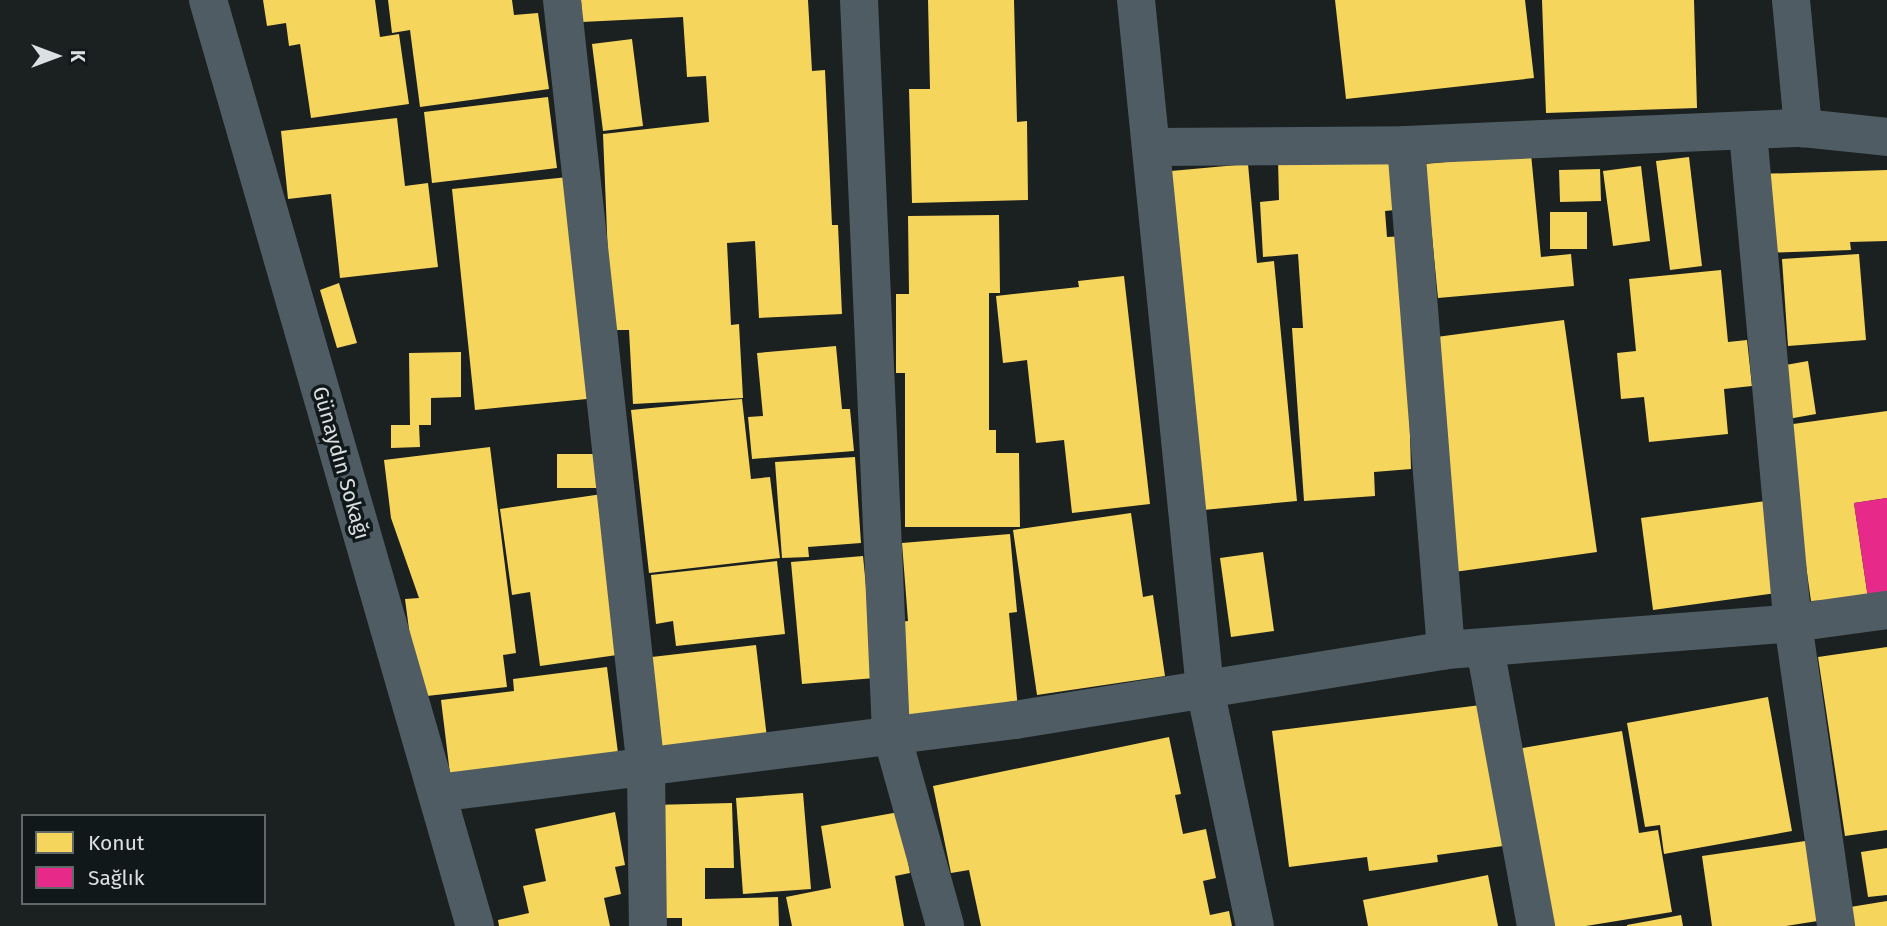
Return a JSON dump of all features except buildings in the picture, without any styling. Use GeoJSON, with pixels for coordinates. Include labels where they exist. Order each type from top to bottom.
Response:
{"type":"FeatureCollection","features":[{"type":"Feature","properties":{"kind":"street","name":"Günaydın Sokağı"},"geometry":{"type":"LineString","coordinates":[[208,0],[475,926]]}},
{"type":"Feature","properties":{"kind":"street"},"geometry":{"type":"LineString","coordinates":[[562,0],[646,769],[648,926]]}},
{"type":"Feature","properties":{"kind":"street"},"geometry":{"type":"LineString","coordinates":[[859,0],[891,732],[945,926]]}},
{"type":"Feature","properties":{"kind":"street"},"geometry":{"type":"LineString","coordinates":[[1136,0],[1205,689],[1255,926]]}},
{"type":"Feature","properties":{"kind":"street"},"geometry":{"type":"LineString","coordinates":[[1791,0],[1803,128]]}},
{"type":"Feature","properties":{"kind":"street"},"geometry":{"type":"LineString","coordinates":[[1151,147],[1406,145],[1748,134],[1803,128],[1887,138]]}},
{"type":"Feature","properties":{"kind":"street"},"geometry":{"type":"LineString","coordinates":[[1748,134],[1793,623],[1836,926]]}},
{"type":"Feature","properties":{"kind":"street"},"geometry":{"type":"LineString","coordinates":[[1406,145],[1446,650]]}},
{"type":"Feature","properties":{"kind":"street"},"geometry":{"type":"LineString","coordinates":[[437,793],[646,769],[891,732],[1015,720],[1446,650],[1793,623],[1887,610]]}},
{"type":"Feature","properties":{"kind":"street"},"geometry":{"type":"LineString","coordinates":[[1485,648],[1536,926]]}}]}
